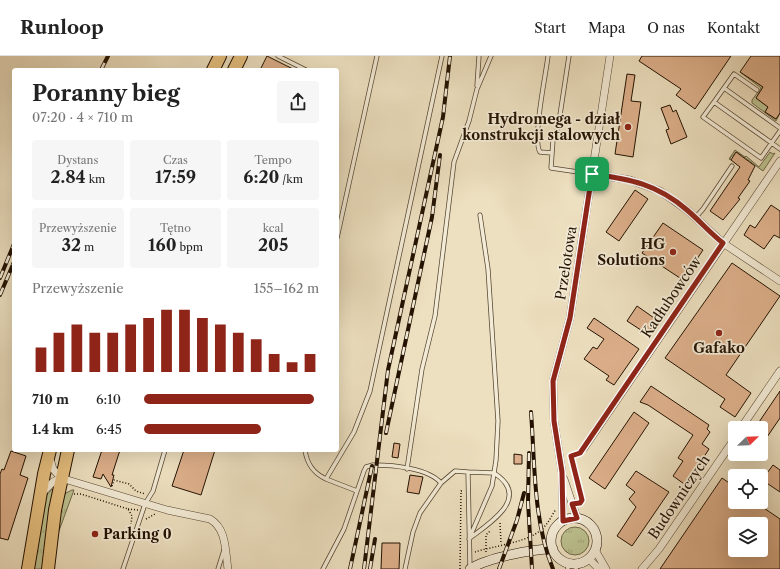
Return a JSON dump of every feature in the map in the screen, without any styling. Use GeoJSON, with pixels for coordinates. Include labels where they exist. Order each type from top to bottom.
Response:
{"type":"FeatureCollection","features":[{"type":"Feature","properties":{"kind":"highway"},"geometry":{"type":"LineString","coordinates":[[214,68],[220,56]]}},
{"type":"Feature","properties":{"kind":"highway"},"geometry":{"type":"LineString","coordinates":[[235,68],[241,56]]}},
{"type":"Feature","properties":{"kind":"highway"},"geometry":{"type":"LineString","coordinates":[[28,569],[40,495],[49,452]]}},
{"type":"Feature","properties":{"kind":"highway"},"geometry":{"type":"LineString","coordinates":[[48,569],[55,510],[68,452]]}},
{"type":"Feature","properties":{"kind":"street","name":"Przelotowa"},"geometry":{"type":"LineString","coordinates":[[577,518],[562,472],[554,421],[553,381],[570,318],[610,56]]}},
{"type":"Feature","properties":{"kind":"street","name":"Kadłubowców"},"geometry":{"type":"LineString","coordinates":[[584,448],[780,161]]}},
{"type":"Feature","properties":{"kind":"street"},"geometry":{"type":"LineString","coordinates":[[592,174],[630,180],[651,186],[670,196],[723,243],[780,281]]}},
{"type":"Feature","properties":{"kind":"street"},"geometry":{"type":"LineString","coordinates":[[747,421],[780,371]]}},
{"type":"Feature","properties":{"kind":"street","name":"Budowniczych"},"geometry":{"type":"LineString","coordinates":[[642,569],[659,549],[728,448]]}},
{"type":"Feature","properties":{"kind":"street"},"geometry":{"type":"LineString","coordinates":[[49,452],[53,469],[61,478],[145,504],[210,519],[222,531],[228,569]]}},
{"type":"Feature","properties":{"kind":"street","name":"Przelotowa"},"geometry":{"type":"LineString","coordinates":[[562,472],[563,521]]}},
{"type":"Feature","properties":{"kind":"street"},"geometry":{"type":"LineString","coordinates":[[40,495],[53,482],[61,478]]}},
{"type":"Feature","properties":{"kind":"street"},"geometry":{"type":"LineString","coordinates":[[596,550],[589,559],[577,566],[567,566],[556,555],[553,549],[551,538],[553,531],[563,521],[577,518],[589,524],[594,529],[597,536],[596,550],[606,569]]}},
{"type":"Feature","properties":{"kind":"street"},"geometry":{"type":"LineString","coordinates":[[534,550],[551,538]]}},
{"type":"Feature","properties":{"kind":"street"},"geometry":{"type":"LineString","coordinates":[[470,569],[481,564],[534,550],[553,549]]}},
{"type":"Feature","properties":{"kind":"street"},"geometry":{"type":"LineString","coordinates":[[589,559],[599,569]]}},
{"type":"Feature","properties":{"kind":"lane"},"geometry":{"type":"LineString","coordinates":[[278,56],[302,68]]}},
{"type":"Feature","properties":{"kind":"lane"},"geometry":{"type":"LineString","coordinates":[[339,229],[377,56]]}},
{"type":"Feature","properties":{"kind":"lane"},"geometry":{"type":"LineString","coordinates":[[326,479],[354,432],[370,391],[442,56]]}},
{"type":"Feature","properties":{"kind":"lane"},"geometry":{"type":"LineString","coordinates":[[477,89],[479,56]]}},
{"type":"Feature","properties":{"kind":"lane"},"geometry":{"type":"LineString","coordinates":[[407,469],[422,369],[435,316],[454,162],[477,89],[491,56]]}},
{"type":"Feature","properties":{"kind":"lane"},"geometry":{"type":"LineString","coordinates":[[548,56],[540,110],[537,144],[540,152],[552,153]]}},
{"type":"Feature","properties":{"kind":"lane"},"geometry":{"type":"LineString","coordinates":[[569,56],[558,128],[553,140],[551,168],[592,174]]}},
{"type":"Feature","properties":{"kind":"lane"},"geometry":{"type":"LineString","coordinates":[[757,90],[734,74],[703,117],[761,158],[780,131]]}},
{"type":"Feature","properties":{"kind":"lane"},"geometry":{"type":"LineString","coordinates":[[724,88],[780,128]]}},
{"type":"Feature","properties":{"kind":"lane"},"geometry":{"type":"LineString","coordinates":[[714,102],[780,149]]}},
{"type":"Feature","properties":{"kind":"lane"},"geometry":{"type":"LineString","coordinates":[[695,218],[703,209],[732,166]]}},
{"type":"Feature","properties":{"kind":"lane"},"geometry":{"type":"LineString","coordinates":[[469,539],[486,501],[494,473],[498,421],[488,269],[480,215]]}},
{"type":"Feature","properties":{"kind":"lane"},"geometry":{"type":"LineString","coordinates":[[123,569],[145,504],[151,495],[164,452]]}},
{"type":"Feature","properties":{"kind":"lane"},"geometry":{"type":"LineString","coordinates":[[306,452],[311,468],[317,474],[357,491]]}},
{"type":"Feature","properties":{"kind":"lane"},"geometry":{"type":"LineString","coordinates":[[323,569],[344,529],[364,471],[369,465],[427,472],[441,483]]}},
{"type":"Feature","properties":{"kind":"lane"},"geometry":{"type":"LineString","coordinates":[[405,569],[413,532],[420,513],[441,483],[455,471],[494,473],[504,481],[507,487],[509,500],[505,510],[500,516],[469,539]]}},
{"type":"Feature","properties":{"kind":"lane"},"geometry":{"type":"LineString","coordinates":[[468,472],[470,569]]}},
{"type":"Feature","properties":{"kind":"lane"},"geometry":{"type":"LineString","coordinates":[[218,569],[225,547]]}},
{"type":"Feature","properties":{"kind":"path"},"geometry":{"type":"LineString","coordinates":[[572,504],[580,503],[582,500],[571,456],[580,453],[584,448]]}},
{"type":"Feature","properties":{"kind":"path"},"geometry":{"type":"LineString","coordinates":[[106,484],[112,486],[114,480],[129,484],[136,491],[151,495]]}},
{"type":"Feature","properties":{"kind":"path"},"geometry":{"type":"LineString","coordinates":[[460,569],[461,491],[468,491]]}},
{"type":"Feature","properties":{"kind":"path"},"geometry":{"type":"LineString","coordinates":[[74,494],[81,494],[128,509],[132,516],[130,530],[135,534]]}},
{"type":"Feature","properties":{"kind":"path"},"geometry":{"type":"LineString","coordinates":[[492,530],[486,535],[486,548],[536,534],[544,528],[555,510],[562,506]]}},
{"type":"Feature","properties":{"kind":"path"},"geometry":{"type":"LineString","coordinates":[[145,520],[154,514],[159,514]]}},
{"type":"Feature","properties":{"kind":"path"},"geometry":{"type":"LineString","coordinates":[[497,525],[499,522],[502,544]]}},
{"type":"Feature","properties":{"kind":"green space"},"geometry":{"type":"Polygon","coordinates":[[[740,72],[763,87],[756,98],[768,107],[765,112],[776,119],[780,113],[776,121],[752,103],[752,100],[761,88],[740,72]]]}},
{"type":"Feature","properties":{"kind":"green space"},"geometry":{"type":"Polygon","coordinates":[[[735,150],[745,157],[746,156],[759,167],[770,152],[773,154],[775,153],[763,171],[737,152],[730,158],[731,160],[729,159],[735,150]]]}},
{"type":"Feature","properties":{"kind":"green space"},"geometry":{"type":"Polygon","coordinates":[[[52,489],[43,569],[33,569],[45,497],[52,489]]]}},
{"type":"Feature","properties":{"kind":"green space"},"geometry":{"type":"Polygon","coordinates":[[[74,490],[56,539],[63,497],[66,493],[74,490]]]}},
{"type":"Feature","properties":{"kind":"green space"},"geometry":{"type":"Polygon","coordinates":[[[575,527],[585,531],[589,541],[585,551],[575,555],[565,551],[561,541],[565,531],[575,527]]]}},
{"type":"Feature","properties":{"kind":"building"},"geometry":{"type":"Polygon","coordinates":[[[267,56],[291,68],[261,68],[267,56]]]}},
{"type":"Feature","properties":{"kind":"building"},"geometry":{"type":"Polygon","coordinates":[[[642,56],[731,56],[695,109],[676,95],[681,89],[639,61],[642,56]]]}},
{"type":"Feature","properties":{"kind":"building"},"geometry":{"type":"Polygon","coordinates":[[[751,56],[780,56],[780,113],[776,119],[765,112],[768,107],[756,98],[763,87],[740,72],[751,56]]]}},
{"type":"Feature","properties":{"kind":"building","name":"Hydromega - dział konstrukcji stalowych"},"geometry":{"type":"Polygon","coordinates":[[[627,74],[635,75],[631,101],[641,102],[633,157],[615,154],[627,74]]]}},
{"type":"Feature","properties":{"kind":"building"},"geometry":{"type":"Polygon","coordinates":[[[670,105],[673,112],[676,110],[687,137],[671,144],[666,130],[669,129],[661,108],[670,105]]]}},
{"type":"Feature","properties":{"kind":"building"},"geometry":{"type":"Polygon","coordinates":[[[736,152],[755,166],[748,180],[750,181],[738,198],[740,199],[723,220],[710,211],[740,167],[731,160],[736,152]]]}},
{"type":"Feature","properties":{"kind":"building","name":"HG Solutions"},"geometry":{"type":"Polygon","coordinates":[[[635,190],[648,199],[619,241],[606,232],[635,190]]]}},
{"type":"Feature","properties":{"kind":"building"},"geometry":{"type":"Polygon","coordinates":[[[771,205],[780,211],[780,238],[774,235],[764,249],[744,235],[750,225],[755,228],[771,205]]]}},
{"type":"Feature","properties":{"kind":"building","name":"HG Solutions"},"geometry":{"type":"Polygon","coordinates":[[[663,223],[703,250],[683,280],[642,253],[663,223]]]}},
{"type":"Feature","properties":{"kind":"building","name":"Gafako"},"geometry":{"type":"Polygon","coordinates":[[[732,263],[780,296],[726,375],[751,393],[735,417],[720,407],[725,399],[665,358],[732,263]]]}},
{"type":"Feature","properties":{"kind":"building"},"geometry":{"type":"Polygon","coordinates":[[[637,306],[657,320],[647,334],[627,321],[637,306]]]}},
{"type":"Feature","properties":{"kind":"building"},"geometry":{"type":"Polygon","coordinates":[[[594,318],[639,349],[614,385],[606,380],[609,376],[584,359],[593,347],[597,349],[604,339],[587,328],[594,318]]]}},
{"type":"Feature","properties":{"kind":"building"},"geometry":{"type":"Polygon","coordinates":[[[651,386],[709,425],[707,429],[710,432],[702,444],[709,449],[693,474],[695,475],[687,486],[673,476],[683,461],[678,458],[693,435],[648,405],[640,402],[651,386]]]}},
{"type":"Feature","properties":{"kind":"building"},"geometry":{"type":"Polygon","coordinates":[[[780,391],[780,418],[768,436],[768,421],[760,421],[780,391]]]}},
{"type":"Feature","properties":{"kind":"building"},"geometry":{"type":"Polygon","coordinates":[[[634,412],[649,423],[605,489],[589,478],[634,412]]]}},
{"type":"Feature","properties":{"kind":"building"},"geometry":{"type":"Polygon","coordinates":[[[394,443],[400,444],[398,458],[392,457],[394,443]]]}},
{"type":"Feature","properties":{"kind":"building"},"geometry":{"type":"Polygon","coordinates":[[[11,451],[26,456],[20,475],[28,478],[8,540],[0,538],[0,474],[2,469],[4,470],[11,451]]]}},
{"type":"Feature","properties":{"kind":"building"},"geometry":{"type":"Polygon","coordinates":[[[101,452],[119,452],[112,475],[114,475],[111,487],[103,474],[101,479],[93,477],[101,452]]]}},
{"type":"Feature","properties":{"kind":"building"},"geometry":{"type":"Polygon","coordinates":[[[183,452],[214,452],[201,495],[172,486],[183,452]]]}},
{"type":"Feature","properties":{"kind":"building"},"geometry":{"type":"Polygon","coordinates":[[[514,454],[522,455],[522,464],[514,464],[514,454]]]}},
{"type":"Feature","properties":{"kind":"building"},"geometry":{"type":"Polygon","coordinates":[[[773,465],[780,470],[780,492],[768,484],[768,472],[773,465]]]}},
{"type":"Feature","properties":{"kind":"building"},"geometry":{"type":"Polygon","coordinates":[[[636,471],[669,492],[632,546],[617,536],[636,507],[629,499],[635,492],[626,485],[636,471]]]}},
{"type":"Feature","properties":{"kind":"building"},"geometry":{"type":"Polygon","coordinates":[[[410,475],[423,477],[419,494],[407,492],[410,475]]]}},
{"type":"Feature","properties":{"kind":"building"},"geometry":{"type":"Polygon","coordinates":[[[722,478],[728,482],[728,509],[765,509],[780,519],[780,569],[660,569],[722,478]]]}},
{"type":"Feature","properties":{"kind":"building"},"geometry":{"type":"Polygon","coordinates":[[[382,543],[400,543],[399,569],[381,569],[382,543]]]}},
{"type":"Feature","properties":{"kind":"railway"},"geometry":{"type":"LineString","coordinates":[[102,68],[108,56]]}},
{"type":"Feature","properties":{"kind":"railway"},"geometry":{"type":"LineString","coordinates":[[364,569],[388,370],[443,117],[450,56]]}},
{"type":"Feature","properties":{"kind":"railway"},"geometry":{"type":"LineString","coordinates":[[386,433],[432,217],[440,155]]}},
{"type":"Feature","properties":{"kind":"railway"},"geometry":{"type":"LineString","coordinates":[[0,278],[12,249]]}},
{"type":"Feature","properties":{"kind":"railway"},"geometry":{"type":"LineString","coordinates":[[0,295],[12,267]]}},
{"type":"Feature","properties":{"kind":"railway"},"geometry":{"type":"LineString","coordinates":[[531,412],[538,512],[546,550],[553,569]]}},
{"type":"Feature","properties":{"kind":"railway"},"geometry":{"type":"LineString","coordinates":[[529,453],[528,502],[532,569]]}},
{"type":"Feature","properties":{"kind":"railway"},"geometry":{"type":"LineString","coordinates":[[350,569],[372,466]]}},
{"type":"Feature","properties":{"kind":"railway"},"geometry":{"type":"LineString","coordinates":[[499,569],[517,520],[524,493]]}},
{"type":"Feature","properties":{"kind":"railway"},"geometry":{"type":"LineString","coordinates":[[370,569],[375,539]]}},
{"type":"Feature","properties":{"kind":"place","name":"Hydromega - dział konstrukcji stalowych"},"geometry":{"type":"Point","coordinates":[628,127]}},
{"type":"Feature","properties":{"kind":"place","name":"HG Solutions"},"geometry":{"type":"Point","coordinates":[673,252]}},
{"type":"Feature","properties":{"kind":"place","name":"Gafako"},"geometry":{"type":"Point","coordinates":[719,333]}},
{"type":"Feature","properties":{"kind":"place","name":"Parking 0"},"geometry":{"type":"Point","coordinates":[95,534]}},
{"type":"Feature","properties":{"kind":"route"},"geometry":{"type":"LineString","coordinates":[[592,174],[641,183],[651,186],[670,196],[723,243],[580,453],[571,456],[582,502],[572,504],[577,518],[569,518],[563,521],[562,472],[554,421],[552,399],[553,381],[556,362],[567,334],[592,174]]}}]}
